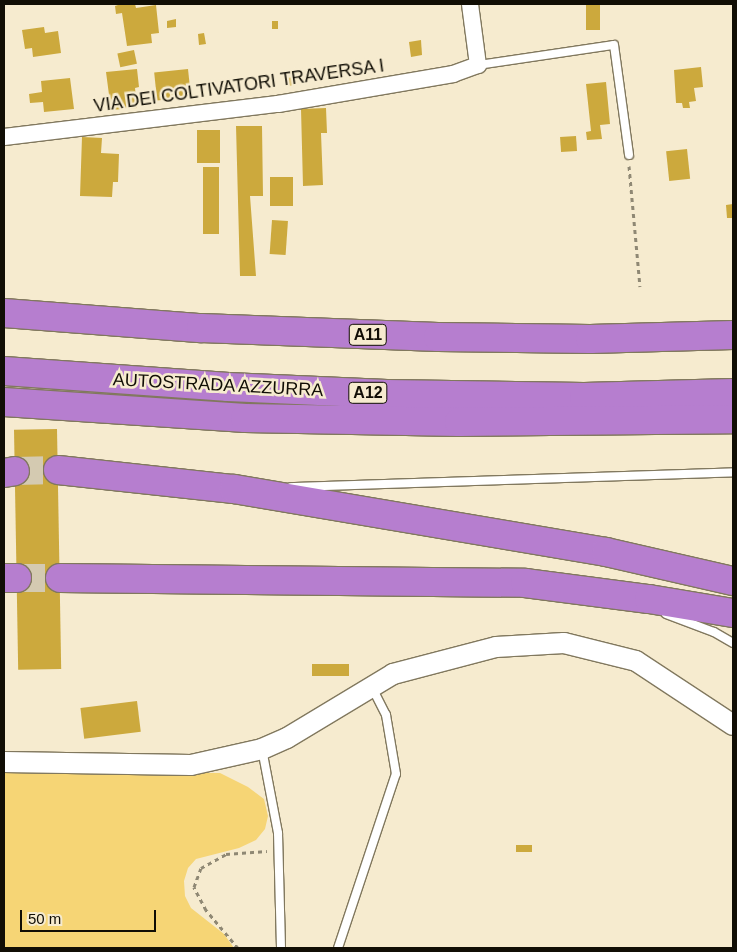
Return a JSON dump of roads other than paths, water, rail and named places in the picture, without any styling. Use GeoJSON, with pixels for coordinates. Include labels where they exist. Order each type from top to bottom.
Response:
{"type":"FeatureCollection","features":[{"type":"Feature","properties":{"kind":"highway","name":"A11"},"geometry":{"type":"LineString","coordinates":[[4,312],[201,328],[428,337],[590,339],[733,335]]}},
{"type":"Feature","properties":{"kind":"highway","name":"AUTOSTRADA AZZURRA"},"geometry":{"type":"LineString","coordinates":[[4,371],[228,387],[387,394],[584,397],[733,393]]}},
{"type":"Feature","properties":{"kind":"highway","name":"AUTOSTRADA AZZURRA"},"geometry":{"type":"LineString","coordinates":[[4,402],[245,418],[459,422],[733,419]]}},
{"type":"Feature","properties":{"kind":"highway"},"geometry":{"type":"LineString","coordinates":[[4,416],[245,418]]}},
{"type":"Feature","properties":{"kind":"highway"},"geometry":{"type":"LineString","coordinates":[[58,470],[234,489],[606,552],[733,581]]}},
{"type":"Feature","properties":{"kind":"highway"},"geometry":{"type":"LineString","coordinates":[[60,578],[525,583],[733,613]]}},
{"type":"Feature","properties":{"kind":"street"},"geometry":{"type":"LineString","coordinates":[[470,4],[478,65]]}},
{"type":"Feature","properties":{"kind":"street","name":"VIA DEI COLTIVATORI TRAVERSA I"},"geometry":{"type":"LineString","coordinates":[[4,138],[278,104],[453,74],[478,65]]}},
{"type":"Feature","properties":{"kind":"street"},"geometry":{"type":"LineString","coordinates":[[4,762],[191,765],[262,749],[287,738],[393,674],[496,647],[564,643],[636,661],[733,725]]}},
{"type":"Feature","properties":{"kind":"lane"},"geometry":{"type":"LineString","coordinates":[[478,65],[614,46],[628,155]]}},
{"type":"Feature","properties":{"kind":"lane"},"geometry":{"type":"LineString","coordinates":[[234,489],[733,472]]}},
{"type":"Feature","properties":{"kind":"lane"},"geometry":{"type":"LineString","coordinates":[[603,593],[650,608]]}},
{"type":"Feature","properties":{"kind":"lane"},"geometry":{"type":"LineString","coordinates":[[659,612],[714,632],[733,643]]}},
{"type":"Feature","properties":{"kind":"lane"},"geometry":{"type":"LineString","coordinates":[[338,948],[396,774],[386,714],[371,686]]}},
{"type":"Feature","properties":{"kind":"lane"},"geometry":{"type":"LineString","coordinates":[[262,749],[279,849],[281,948]]}},
{"type":"Feature","properties":{"kind":"tunnel"},"geometry":{"type":"LineString","coordinates":[[15,471],[58,470]]}},
{"type":"Feature","properties":{"kind":"tunnel"},"geometry":{"type":"LineString","coordinates":[[17,578],[60,578]]}}]}
